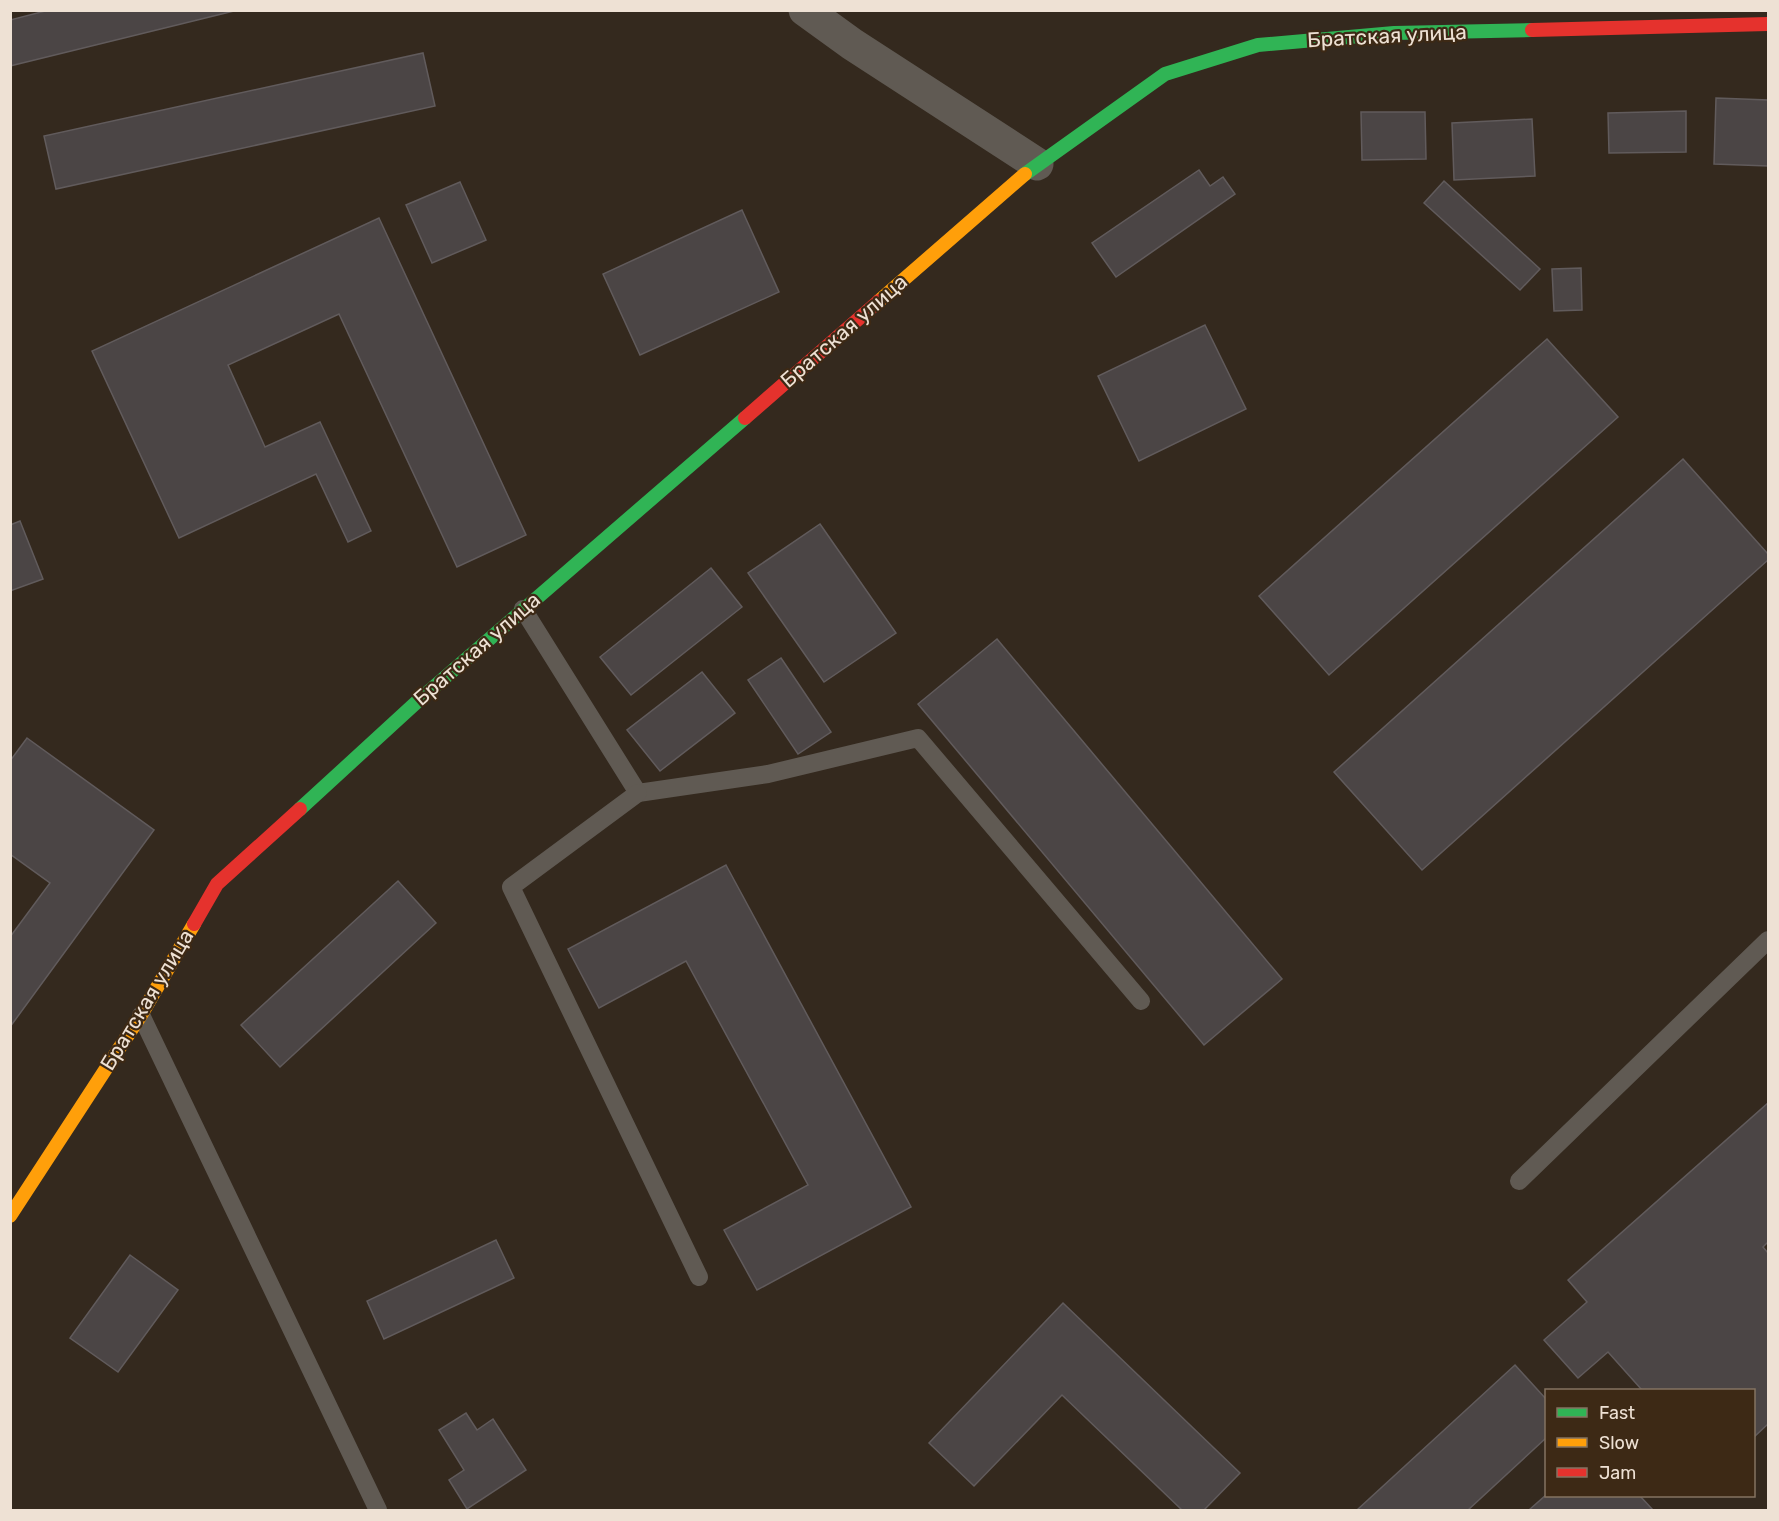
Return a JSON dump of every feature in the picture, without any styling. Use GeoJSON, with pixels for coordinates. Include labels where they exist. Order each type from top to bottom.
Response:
{"type":"FeatureCollection","features":[{"type":"Feature","properties":{"kind":"street"},"geometry":{"type":"LineString","coordinates":[[806,10],[861,50],[1037,164]]}},
{"type":"Feature","properties":{"kind":"street","name":"Братская улица"},"geometry":{"type":"LineString","coordinates":[[10,1216],[141,1015],[217,884],[420,699],[1037,164],[1166,74],[1258,45],[1394,33],[1768,24]]}},
{"type":"Feature","properties":{"kind":"lane"},"geometry":{"type":"LineString","coordinates":[[523,609],[638,793]]}},
{"type":"Feature","properties":{"kind":"lane"},"geometry":{"type":"LineString","coordinates":[[699,1277],[511,887],[638,793],[768,774],[918,738],[1141,1001]]}},
{"type":"Feature","properties":{"kind":"lane"},"geometry":{"type":"LineString","coordinates":[[1519,1181],[1768,940]]}},
{"type":"Feature","properties":{"kind":"lane"},"geometry":{"type":"LineString","coordinates":[[141,1015],[378,1510]]}},
{"type":"Feature","properties":{"kind":"building"},"geometry":{"type":"Polygon","coordinates":[[[49,10],[238,10],[10,66],[10,20],[49,10]]]}},
{"type":"Feature","properties":{"kind":"building"},"geometry":{"type":"Polygon","coordinates":[[[423,53],[435,106],[56,189],[44,136],[423,53]]]}},
{"type":"Feature","properties":{"kind":"building"},"geometry":{"type":"Polygon","coordinates":[[[1716,98],[1768,100],[1768,166],[1714,164],[1716,98]]]}},
{"type":"Feature","properties":{"kind":"building"},"geometry":{"type":"Polygon","coordinates":[[[1686,111],[1686,152],[1609,153],[1608,113],[1686,111]]]}},
{"type":"Feature","properties":{"kind":"building"},"geometry":{"type":"Polygon","coordinates":[[[1361,112],[1425,112],[1426,159],[1362,160],[1361,112]]]}},
{"type":"Feature","properties":{"kind":"building"},"geometry":{"type":"Polygon","coordinates":[[[1532,119],[1535,176],[1454,180],[1452,123],[1532,119]]]}},
{"type":"Feature","properties":{"kind":"building"},"geometry":{"type":"Polygon","coordinates":[[[1199,170],[1210,186],[1223,177],[1235,194],[1116,277],[1092,243],[1199,170]]]}},
{"type":"Feature","properties":{"kind":"building"},"geometry":{"type":"Polygon","coordinates":[[[1444,181],[1540,269],[1520,290],[1424,203],[1444,181]]]}},
{"type":"Feature","properties":{"kind":"building"},"geometry":{"type":"Polygon","coordinates":[[[460,182],[486,240],[432,263],[406,205],[460,182]]]}},
{"type":"Feature","properties":{"kind":"building"},"geometry":{"type":"Polygon","coordinates":[[[742,210],[779,292],[640,355],[603,274],[742,210]]]}},
{"type":"Feature","properties":{"kind":"building"},"geometry":{"type":"Polygon","coordinates":[[[379,218],[526,535],[457,567],[339,314],[228,365],[265,447],[320,422],[371,531],[348,542],[316,474],[179,538],[92,351],[379,218]]]}},
{"type":"Feature","properties":{"kind":"building"},"geometry":{"type":"Polygon","coordinates":[[[1581,268],[1582,310],[1554,311],[1552,269],[1581,268]]]}},
{"type":"Feature","properties":{"kind":"building"},"geometry":{"type":"Polygon","coordinates":[[[1205,325],[1246,409],[1139,461],[1098,376],[1205,325]]]}},
{"type":"Feature","properties":{"kind":"building"},"geometry":{"type":"Polygon","coordinates":[[[1547,339],[1618,417],[1329,675],[1259,596],[1547,339]]]}},
{"type":"Feature","properties":{"kind":"building"},"geometry":{"type":"Polygon","coordinates":[[[1683,459],[1768,554],[1768,560],[1422,870],[1334,772],[1683,459]]]}},
{"type":"Feature","properties":{"kind":"building"},"geometry":{"type":"Polygon","coordinates":[[[20,521],[43,579],[10,591],[10,525],[20,521]]]}},
{"type":"Feature","properties":{"kind":"building"},"geometry":{"type":"Polygon","coordinates":[[[820,524],[896,633],[824,682],[748,573],[820,524]]]}},
{"type":"Feature","properties":{"kind":"building"},"geometry":{"type":"Polygon","coordinates":[[[711,568],[742,607],[631,695],[600,657],[711,568]]]}},
{"type":"Feature","properties":{"kind":"building"},"geometry":{"type":"Polygon","coordinates":[[[997,639],[1282,979],[1204,1045],[918,704],[997,639]]]}},
{"type":"Feature","properties":{"kind":"building"},"geometry":{"type":"Polygon","coordinates":[[[781,658],[831,732],[798,754],[748,680],[781,658]]]}},
{"type":"Feature","properties":{"kind":"building"},"geometry":{"type":"Polygon","coordinates":[[[702,672],[735,713],[660,771],[627,730],[702,672]]]}},
{"type":"Feature","properties":{"kind":"building"},"geometry":{"type":"Polygon","coordinates":[[[27,738],[154,830],[10,1027],[10,937],[50,883],[10,854],[10,761],[27,738]]]}},
{"type":"Feature","properties":{"kind":"building"},"geometry":{"type":"Polygon","coordinates":[[[726,865],[911,1207],[757,1290],[724,1230],[808,1185],[686,961],[599,1008],[568,949],[726,865]]]}},
{"type":"Feature","properties":{"kind":"building"},"geometry":{"type":"Polygon","coordinates":[[[398,881],[436,923],[280,1067],[241,1025],[398,881]]]}},
{"type":"Feature","properties":{"kind":"building"},"geometry":{"type":"Polygon","coordinates":[[[1768,1103],[1768,1242],[1763,1247],[1768,1253],[1768,1424],[1755,1436],[1755,1389],[1641,1389],[1608,1352],[1578,1378],[1544,1340],[1587,1302],[1568,1280],[1768,1103]]]}},
{"type":"Feature","properties":{"kind":"building"},"geometry":{"type":"Polygon","coordinates":[[[496,1240],[514,1278],[384,1339],[367,1301],[496,1240]]]}},
{"type":"Feature","properties":{"kind":"building"},"geometry":{"type":"Polygon","coordinates":[[[130,1255],[178,1290],[118,1372],[70,1338],[130,1255]]]}},
{"type":"Feature","properties":{"kind":"building"},"geometry":{"type":"Polygon","coordinates":[[[1063,1303],[1240,1473],[1204,1510],[1182,1510],[1062,1395],[974,1486],[929,1443],[1063,1303]]]}},
{"type":"Feature","properties":{"kind":"building"},"geometry":{"type":"Polygon","coordinates":[[[1515,1365],[1545,1398],[1545,1439],[1468,1510],[1357,1510],[1515,1365]]]}},
{"type":"Feature","properties":{"kind":"building"},"geometry":{"type":"Polygon","coordinates":[[[466,1413],[477,1430],[493,1419],[526,1470],[467,1509],[449,1480],[464,1470],[439,1430],[466,1413]]]}},
{"type":"Feature","properties":{"kind":"building"},"geometry":{"type":"Polygon","coordinates":[[[1545,1496],[1641,1497],[1653,1510],[1529,1510],[1545,1496]]]}},
{"type":"Feature","properties":{"kind":"traffic: fast"},"geometry":{"type":"LineString","coordinates":[[1025,174],[1165,74],[1258,45],[1394,33],[1532,30]]}},
{"type":"Feature","properties":{"kind":"traffic: fast"},"geometry":{"type":"LineString","coordinates":[[300,809],[420,699],[745,418]]}},
{"type":"Feature","properties":{"kind":"traffic: slow"},"geometry":{"type":"LineString","coordinates":[[879,301],[1025,174]]}},
{"type":"Feature","properties":{"kind":"traffic: slow"},"geometry":{"type":"LineString","coordinates":[[10,1216],[141,1015],[194,924]]}},
{"type":"Feature","properties":{"kind":"traffic: jam"},"geometry":{"type":"LineString","coordinates":[[1532,30],[1768,24]]}},
{"type":"Feature","properties":{"kind":"traffic: jam"},"geometry":{"type":"LineString","coordinates":[[745,418],[879,301]]}},
{"type":"Feature","properties":{"kind":"traffic: jam"},"geometry":{"type":"LineString","coordinates":[[194,924],[217,884],[300,809]]}}]}
